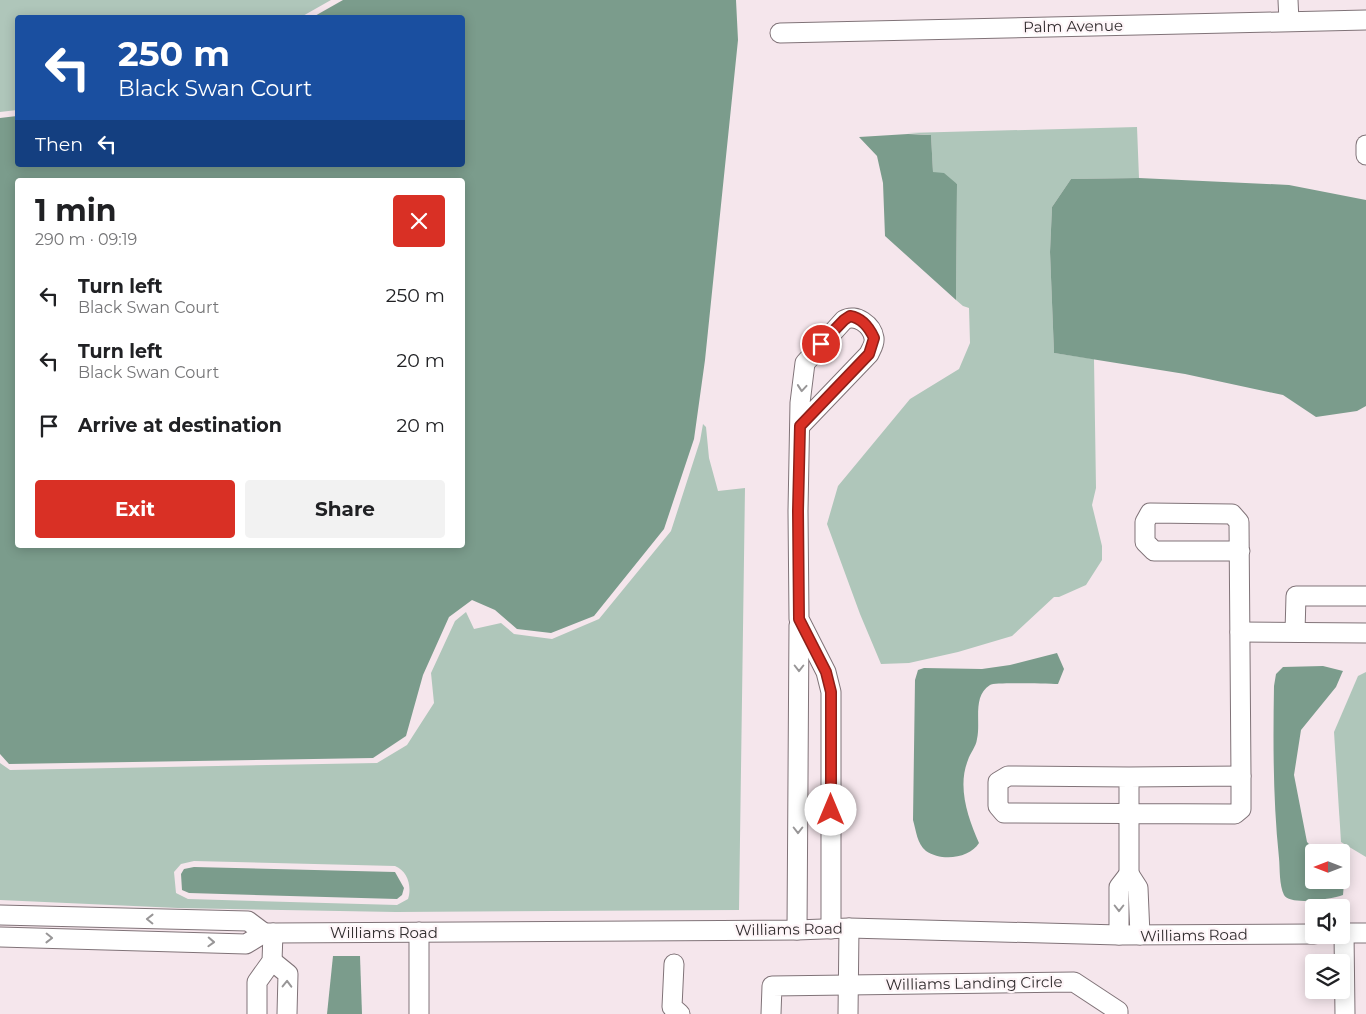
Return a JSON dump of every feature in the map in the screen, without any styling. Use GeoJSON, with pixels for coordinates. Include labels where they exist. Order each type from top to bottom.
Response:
{"type":"FeatureCollection","features":[{"type":"Feature","properties":{"kind":"street"},"geometry":{"type":"LineString","coordinates":[[1288,0],[1289,22]]}},
{"type":"Feature","properties":{"kind":"street","name":"Palm Avenue"},"geometry":{"type":"LineString","coordinates":[[780,33],[1366,20]]}},
{"type":"Feature","properties":{"kind":"street"},"geometry":{"type":"LineString","coordinates":[[1366,145],[1366,155]]}},
{"type":"Feature","properties":{"kind":"street"},"geometry":{"type":"LineString","coordinates":[[797,930],[798,511],[800,426],[801,395],[806,363],[844,320],[850,316],[856,317],[870,329],[874,338],[874,345],[869,354],[800,426]]}},
{"type":"Feature","properties":{"kind":"street"},"geometry":{"type":"LineString","coordinates":[[1240,551],[1154,551],[1145,542],[1145,522],[1150,513],[1232,514],[1239,522],[1240,551],[1240,632],[1241,776],[1241,809],[1235,814],[1004,813],[998,806],[998,782],[1008,776],[1241,776]]}},
{"type":"Feature","properties":{"kind":"street"},"geometry":{"type":"LineString","coordinates":[[1295,632],[1296,596],[1366,596]]}},
{"type":"Feature","properties":{"kind":"street"},"geometry":{"type":"LineString","coordinates":[[799,619],[826,672],[831,692],[840,928],[849,985],[848,1014]]}},
{"type":"Feature","properties":{"kind":"street"},"geometry":{"type":"LineString","coordinates":[[1240,632],[1366,633]]}},
{"type":"Feature","properties":{"kind":"street"},"geometry":{"type":"LineString","coordinates":[[1129,777],[1130,874],[1138,888],[1140,935]]}},
{"type":"Feature","properties":{"kind":"street"},"geometry":{"type":"LineString","coordinates":[[1119,935],[1119,887],[1130,874]]}},
{"type":"Feature","properties":{"kind":"street"},"geometry":{"type":"LineString","coordinates":[[0,915],[248,920],[269,933],[272,961],[257,982],[257,1014]]}},
{"type":"Feature","properties":{"kind":"street","name":"Williams Road"},"geometry":{"type":"LineString","coordinates":[[0,937],[246,944],[269,933],[797,930],[840,928],[1119,935],[1305,934]]}},
{"type":"Feature","properties":{"kind":"street"},"geometry":{"type":"LineString","coordinates":[[419,932],[419,1014]]}},
{"type":"Feature","properties":{"kind":"street"},"geometry":{"type":"LineString","coordinates":[[1350,933],[1366,933]]}},
{"type":"Feature","properties":{"kind":"street"},"geometry":{"type":"LineString","coordinates":[[1343,944],[1345,1014]]}},
{"type":"Feature","properties":{"kind":"street"},"geometry":{"type":"LineString","coordinates":[[272,961],[288,974],[287,1014]]}},
{"type":"Feature","properties":{"kind":"street"},"geometry":{"type":"LineString","coordinates":[[674,964],[672,1007],[680,1014]]}},
{"type":"Feature","properties":{"kind":"street","name":"Williams Landing Circle"},"geometry":{"type":"LineString","coordinates":[[771,1014],[772,986],[1074,982],[1118,1011],[1118,1014]]}},
{"type":"Feature","properties":{"kind":"shaded area"},"geometry":{"type":"Polygon","coordinates":[[[0,0],[331,0],[305,15],[15,15],[15,110],[0,112],[0,0]]]}},
{"type":"Feature","properties":{"kind":"shaded area"},"geometry":{"type":"Polygon","coordinates":[[[343,0],[736,0],[738,40],[705,360],[694,439],[664,529],[594,616],[551,633],[517,629],[495,610],[472,600],[449,617],[423,675],[406,736],[373,758],[9,764],[0,754],[0,118],[15,116],[15,167],[465,167],[465,15],[317,15],[343,0]]]}},
{"type":"Feature","properties":{"kind":"shaded area"},"geometry":{"type":"Polygon","coordinates":[[[1137,127],[1139,178],[1071,179],[1052,207],[1050,252],[1054,353],[1094,359],[1096,488],[1092,505],[1102,546],[1102,560],[1086,585],[1059,597],[1054,597],[1012,636],[958,652],[909,663],[881,664],[860,614],[827,524],[838,486],[910,399],[959,369],[970,343],[969,308],[956,300],[957,184],[933,172],[931,135],[907,133],[1137,127]]]}},
{"type":"Feature","properties":{"kind":"shaded area"},"geometry":{"type":"Polygon","coordinates":[[[908,134],[931,135],[933,172],[944,173],[957,184],[956,300],[885,236],[883,183],[877,156],[859,137],[908,134]]]}},
{"type":"Feature","properties":{"kind":"shaded area"},"geometry":{"type":"Polygon","coordinates":[[[1139,178],[1289,185],[1366,200],[1366,406],[1357,411],[1316,417],[1283,395],[1185,374],[1054,353],[1050,252],[1052,207],[1071,179],[1139,178]]]}},
{"type":"Feature","properties":{"kind":"shaded area"},"geometry":{"type":"Polygon","coordinates":[[[703,424],[706,427],[709,458],[718,491],[745,488],[739,910],[396,912],[178,908],[0,900],[0,763],[10,770],[377,763],[407,745],[434,703],[431,673],[455,621],[466,612],[474,629],[501,623],[514,634],[552,639],[599,619],[671,531],[700,441],[703,424]],[[194,861],[181,864],[174,872],[176,893],[188,899],[397,905],[408,899],[409,885],[406,875],[395,866],[194,861]]]}},
{"type":"Feature","properties":{"kind":"shaded area"},"geometry":{"type":"Polygon","coordinates":[[[1057,653],[1064,669],[1058,684],[994,684],[984,690],[979,702],[976,742],[968,760],[964,781],[965,802],[979,843],[969,852],[955,857],[940,856],[926,851],[919,841],[913,820],[915,680],[918,670],[924,668],[982,669],[1010,665],[1057,653]]]}},
{"type":"Feature","properties":{"kind":"shaded area"},"geometry":{"type":"Polygon","coordinates":[[[1323,666],[1343,671],[1336,687],[1301,730],[1294,775],[1307,842],[1309,844],[1305,844],[1305,889],[1344,889],[1343,895],[1326,899],[1294,900],[1284,895],[1281,887],[1275,794],[1274,686],[1276,674],[1283,667],[1323,666]]]}},
{"type":"Feature","properties":{"kind":"shaded area"},"geometry":{"type":"Polygon","coordinates":[[[1366,672],[1366,857],[1350,847],[1350,844],[1341,842],[1334,732],[1358,676],[1366,672]]]}},
{"type":"Feature","properties":{"kind":"shaded area"},"geometry":{"type":"Polygon","coordinates":[[[194,867],[395,872],[404,888],[402,895],[397,899],[189,893],[182,890],[181,874],[184,869],[194,867]]]}},
{"type":"Feature","properties":{"kind":"shaded area"},"geometry":{"type":"Polygon","coordinates":[[[333,956],[360,956],[362,1014],[327,1014],[333,956]]]}},
{"type":"Feature","properties":{"kind":"route"},"geometry":{"type":"LineString","coordinates":[[821,344],[850,316],[862,321],[870,329],[874,338],[874,345],[869,354],[800,426],[798,511],[799,619],[826,672],[831,692],[831,810]]}}]}
